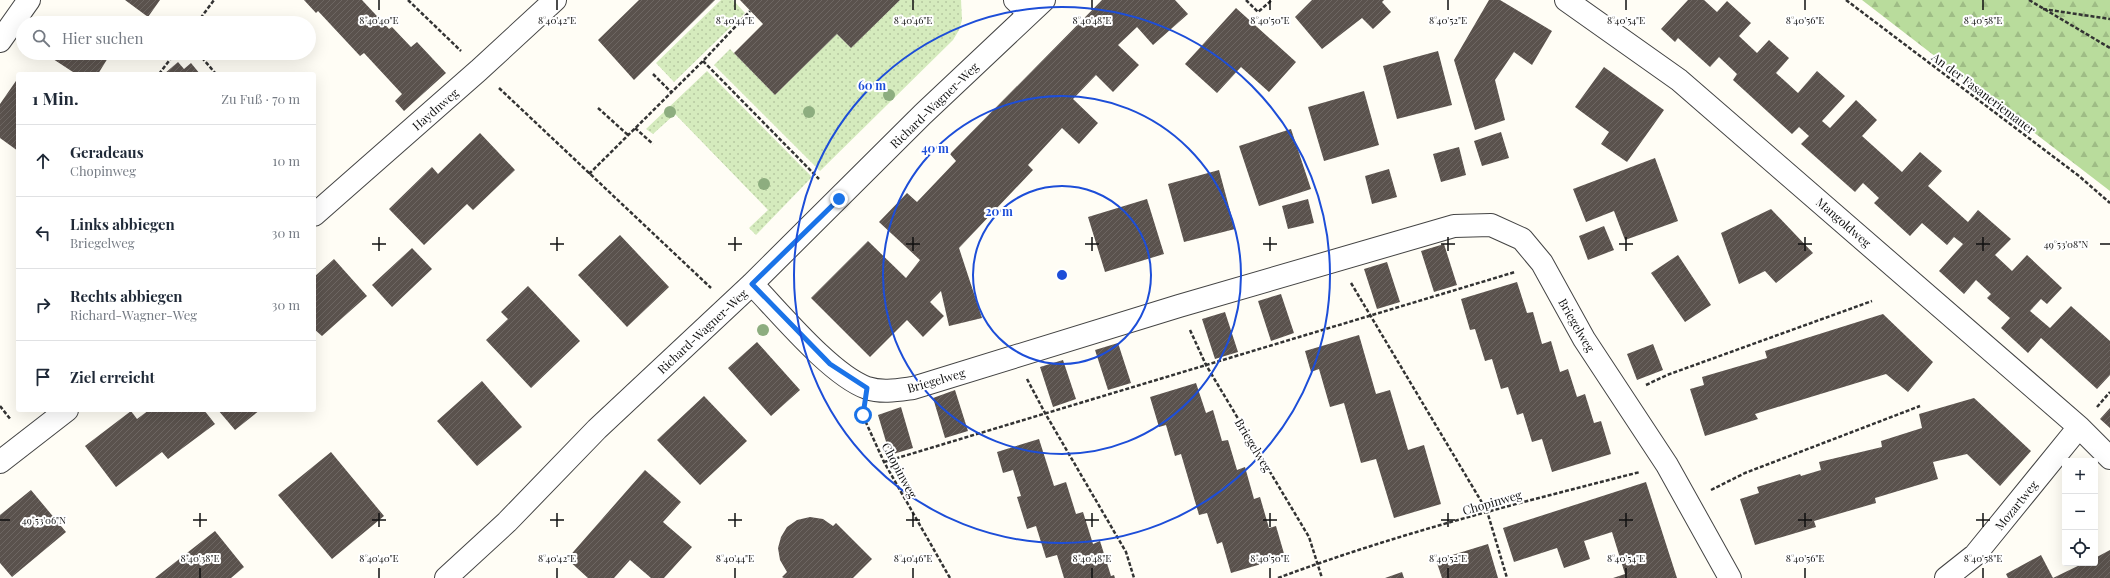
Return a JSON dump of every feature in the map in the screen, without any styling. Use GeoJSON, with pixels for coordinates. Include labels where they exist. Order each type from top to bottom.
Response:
{"type":"FeatureCollection","features":[{"type":"Feature","properties":{"kind":"street"},"geometry":{"type":"LineString","coordinates":[[18,16],[29,0]]}},
{"type":"Feature","properties":{"kind":"street","name":"Haydnweg"},"geometry":{"type":"LineString","coordinates":[[316,213],[479,70],[555,0]]}},
{"type":"Feature","properties":{"kind":"street","name":"Mangoldweg"},"geometry":{"type":"LineString","coordinates":[[1566,0],[1679,80],[2080,427],[2110,458]]}},
{"type":"Feature","properties":{"kind":"street","name":"Richard-Wagner-Weg"},"geometry":{"type":"LineString","coordinates":[[446,578],[507,522],[597,429],[730,306],[839,199],[929,109],[1029,4]]}},
{"type":"Feature","properties":{"kind":"street"},"geometry":{"type":"LineString","coordinates":[[0,41],[16,18]]}},
{"type":"Feature","properties":{"kind":"street","name":"Briegelweg"},"geometry":{"type":"LineString","coordinates":[[752,284],[830,364],[867,388],[881,390],[913,388],[1179,306],[1454,226],[1491,225],[1522,238],[1542,263],[1584,339],[1666,465],[1730,578]]}},
{"type":"Feature","properties":{"kind":"street"},"geometry":{"type":"LineString","coordinates":[[0,462],[64,412]]}},
{"type":"Feature","properties":{"kind":"street","name":"Mozartweg"},"geometry":{"type":"LineString","coordinates":[[1946,578],[1975,555],[2080,427]]}},
{"type":"Feature","properties":{"kind":"path"},"geometry":{"type":"LineString","coordinates":[[202,16],[214,0]]}},
{"type":"Feature","properties":{"kind":"path"},"geometry":{"type":"LineString","coordinates":[[408,0],[479,70],[730,306]]}},
{"type":"Feature","properties":{"kind":"path"},"geometry":{"type":"LineString","coordinates":[[1246,0],[1258,12],[1272,0]]}},
{"type":"Feature","properties":{"kind":"path","name":"An der Fasaneriemauer"},"geometry":{"type":"LineString","coordinates":[[1846,0],[2079,176],[2110,203]]}},
{"type":"Feature","properties":{"kind":"path"},"geometry":{"type":"LineString","coordinates":[[2029,0],[2040,8],[2110,48]]}},
{"type":"Feature","properties":{"kind":"path"},"geometry":{"type":"LineString","coordinates":[[2040,8],[2110,19]]}},
{"type":"Feature","properties":{"kind":"path"},"geometry":{"type":"LineString","coordinates":[[589,174],[703,61],[750,11]]}},
{"type":"Feature","properties":{"kind":"path"},"geometry":{"type":"LineString","coordinates":[[161,72],[170,60]]}},
{"type":"Feature","properties":{"kind":"path"},"geometry":{"type":"LineString","coordinates":[[204,60],[214,72]]}},
{"type":"Feature","properties":{"kind":"path"},"geometry":{"type":"LineString","coordinates":[[703,61],[839,199]]}},
{"type":"Feature","properties":{"kind":"path"},"geometry":{"type":"LineString","coordinates":[[653,74],[671,92]]}},
{"type":"Feature","properties":{"kind":"path"},"geometry":{"type":"LineString","coordinates":[[598,108],[628,135]]}},
{"type":"Feature","properties":{"kind":"path"},"geometry":{"type":"LineString","coordinates":[[635,128],[653,144]]}},
{"type":"Feature","properties":{"kind":"path"},"geometry":{"type":"LineString","coordinates":[[1338,260],[1488,511],[1506,578]]}},
{"type":"Feature","properties":{"kind":"path"},"geometry":{"type":"LineString","coordinates":[[884,462],[1371,316],[1542,263]]}},
{"type":"Feature","properties":{"kind":"path"},"geometry":{"type":"LineString","coordinates":[[1622,397],[1667,375],[1872,301]]}},
{"type":"Feature","properties":{"kind":"path","name":"Briegelweg"},"geometry":{"type":"LineString","coordinates":[[1179,306],[1206,365],[1309,538],[1317,563]]}},
{"type":"Feature","properties":{"kind":"path"},"geometry":{"type":"LineString","coordinates":[[1016,356],[1045,413],[1126,552],[1134,578]]}},
{"type":"Feature","properties":{"kind":"path","name":"Chopinweg"},"geometry":{"type":"LineString","coordinates":[[867,388],[863,415],[884,462],[950,578]]}},
{"type":"Feature","properties":{"kind":"path"},"geometry":{"type":"LineString","coordinates":[[1688,502],[1745,473],[1920,406]]}},
{"type":"Feature","properties":{"kind":"path","name":"Chopinweg"},"geometry":{"type":"LineString","coordinates":[[1278,578],[1317,563],[1488,511],[1666,465]]}},
{"type":"Feature","properties":{"kind":"path"},"geometry":{"type":"LineString","coordinates":[[1317,563],[1322,578]]}},
{"type":"Feature","properties":{"kind":"green space"},"geometry":{"type":"Polygon","coordinates":[[[721,0],[733,0],[745,13],[674,82],[656,63],[721,0]]]}},
{"type":"Feature","properties":{"kind":"green space"},"geometry":{"type":"Polygon","coordinates":[[[900,0],[961,0],[962,20],[959,30],[953,40],[820,171],[714,65],[730,49],[775,95],[837,34],[851,48],[900,0]]]}},
{"type":"Feature","properties":{"kind":"green space"},"geometry":{"type":"Polygon","coordinates":[[[1862,0],[2110,0],[2110,191],[1862,0]]]}},
{"type":"Feature","properties":{"kind":"green space"},"geometry":{"type":"Polygon","coordinates":[[[707,71],[812,177],[756,235],[749,228],[768,210],[675,114],[653,134],[646,129],[707,71]]]}},
{"type":"Feature","properties":{"kind":"building"},"geometry":{"type":"Polygon","coordinates":[[[125,0],[160,0],[149,16],[125,0]]]}},
{"type":"Feature","properties":{"kind":"building"},"geometry":{"type":"Polygon","coordinates":[[[304,0],[362,0],[389,29],[392,27],[411,47],[417,42],[446,73],[404,111],[395,101],[402,94],[364,53],[360,56],[318,11],[316,13],[304,0]]]}},
{"type":"Feature","properties":{"kind":"building"},"geometry":{"type":"Polygon","coordinates":[[[639,0],[715,0],[634,80],[598,40],[639,0]]]}},
{"type":"Feature","properties":{"kind":"building"},"geometry":{"type":"Polygon","coordinates":[[[740,0],[900,0],[851,48],[837,34],[775,95],[734,53],[763,24],[740,0]]]}},
{"type":"Feature","properties":{"kind":"building"},"geometry":{"type":"Polygon","coordinates":[[[1102,0],[1175,0],[1188,14],[1153,45],[1137,27],[1118,45],[1139,65],[1113,92],[1096,75],[1073,99],[1098,123],[1079,144],[1062,128],[1028,165],[1033,170],[959,248],[982,318],[949,326],[941,291],[930,302],[944,316],[923,337],[907,320],[870,357],[811,298],[868,241],[906,278],[920,260],[879,222],[907,193],[917,202],[956,161],[950,154],[1102,0]]]}},
{"type":"Feature","properties":{"kind":"building"},"geometry":{"type":"Polygon","coordinates":[[[1312,0],[1384,0],[1382,2],[1391,12],[1373,29],[1362,18],[1322,49],[1295,17],[1312,0]]]}},
{"type":"Feature","properties":{"kind":"building"},"geometry":{"type":"Polygon","coordinates":[[[1489,0],[1500,0],[1552,31],[1532,65],[1514,52],[1495,80],[1505,120],[1475,130],[1454,60],[1489,0]]]}},
{"type":"Feature","properties":{"kind":"building"},"geometry":{"type":"Polygon","coordinates":[[[1688,0],[1704,0],[1717,12],[1727,1],[1751,23],[1739,36],[1757,53],[1769,40],[1789,58],[1776,73],[1798,93],[1817,71],[1845,96],[1822,121],[1830,128],[1856,100],[1877,120],[1862,136],[1902,172],[1920,152],[1942,171],[1928,186],[1968,222],[1978,210],[2011,239],[1995,255],[2012,271],[2027,255],[2062,288],[2047,304],[2041,299],[2030,311],[2050,328],[2071,306],[2110,341],[2110,375],[2097,389],[2041,338],[2028,353],[2001,328],[2010,318],[1987,298],[1991,294],[1976,280],[1964,294],[1939,271],[1963,244],[1954,237],[1947,245],[1922,223],[1910,236],[1874,203],[1879,198],[1863,183],[1855,192],[1801,144],[1809,136],[1799,127],[1792,134],[1733,80],[1737,74],[1719,57],[1710,67],[1678,38],[1675,42],[1661,29],[1688,0]]]}},
{"type":"Feature","properties":{"kind":"building"},"geometry":{"type":"Polygon","coordinates":[[[1236,8],[1296,62],[1269,92],[1241,67],[1217,93],[1185,64],[1236,8]]]}},
{"type":"Feature","properties":{"kind":"building"},"geometry":{"type":"Polygon","coordinates":[[[1438,51],[1452,105],[1397,119],[1383,66],[1438,51]]]}},
{"type":"Feature","properties":{"kind":"building"},"geometry":{"type":"Polygon","coordinates":[[[55,60],[107,60],[99,72],[73,72],[55,60]]]}},
{"type":"Feature","properties":{"kind":"building"},"geometry":{"type":"Polygon","coordinates":[[[178,62],[184,69],[191,63],[198,72],[166,72],[178,62]]]}},
{"type":"Feature","properties":{"kind":"building"},"geometry":{"type":"Polygon","coordinates":[[[1604,67],[1664,110],[1627,162],[1601,144],[1609,132],[1575,107],[1604,67]]]}},
{"type":"Feature","properties":{"kind":"building"},"geometry":{"type":"Polygon","coordinates":[[[16,81],[16,150],[0,138],[0,104],[16,81]]]}},
{"type":"Feature","properties":{"kind":"building"},"geometry":{"type":"Polygon","coordinates":[[[1364,91],[1379,145],[1324,161],[1308,107],[1364,91]]]}},
{"type":"Feature","properties":{"kind":"building"},"geometry":{"type":"Polygon","coordinates":[[[1291,129],[1311,189],[1259,206],[1239,146],[1291,129]]]}},
{"type":"Feature","properties":{"kind":"building"},"geometry":{"type":"Polygon","coordinates":[[[1501,132],[1509,158],[1482,166],[1474,141],[1501,132]]]}},
{"type":"Feature","properties":{"kind":"building"},"geometry":{"type":"Polygon","coordinates":[[[480,133],[515,170],[473,210],[467,204],[424,245],[389,209],[432,167],[438,174],[480,133]]]}},
{"type":"Feature","properties":{"kind":"building"},"geometry":{"type":"Polygon","coordinates":[[[1459,147],[1466,175],[1441,182],[1433,154],[1459,147]]]}},
{"type":"Feature","properties":{"kind":"building"},"geometry":{"type":"Polygon","coordinates":[[[1655,158],[1678,221],[1625,240],[1614,211],[1586,222],[1573,189],[1655,158]]]}},
{"type":"Feature","properties":{"kind":"building"},"geometry":{"type":"Polygon","coordinates":[[[1389,169],[1397,197],[1372,204],[1365,176],[1389,169]]]}},
{"type":"Feature","properties":{"kind":"building"},"geometry":{"type":"Polygon","coordinates":[[[1219,170],[1235,229],[1184,242],[1168,184],[1219,170]]]}},
{"type":"Feature","properties":{"kind":"building"},"geometry":{"type":"Polygon","coordinates":[[[1147,199],[1164,254],[1105,272],[1088,217],[1147,199]]]}},
{"type":"Feature","properties":{"kind":"building"},"geometry":{"type":"Polygon","coordinates":[[[1308,199],[1314,223],[1288,229],[1282,206],[1308,199]]]}},
{"type":"Feature","properties":{"kind":"building"},"geometry":{"type":"Polygon","coordinates":[[[1771,209],[1813,253],[1776,283],[1765,271],[1739,284],[1721,233],[1771,209]]]}},
{"type":"Feature","properties":{"kind":"building"},"geometry":{"type":"Polygon","coordinates":[[[1604,226],[1614,250],[1588,260],[1579,236],[1604,226]]]}},
{"type":"Feature","properties":{"kind":"building"},"geometry":{"type":"Polygon","coordinates":[[[620,235],[669,287],[627,327],[578,275],[620,235]]]}},
{"type":"Feature","properties":{"kind":"building"},"geometry":{"type":"Polygon","coordinates":[[[1444,244],[1457,285],[1434,292],[1421,251],[1444,244]]]}},
{"type":"Feature","properties":{"kind":"building"},"geometry":{"type":"Polygon","coordinates":[[[412,248],[432,269],[392,307],[372,285],[412,248]]]}},
{"type":"Feature","properties":{"kind":"building"},"geometry":{"type":"Polygon","coordinates":[[[1678,255],[1711,305],[1685,322],[1651,273],[1678,255]]]}},
{"type":"Feature","properties":{"kind":"building"},"geometry":{"type":"Polygon","coordinates":[[[334,259],[367,296],[322,336],[316,331],[316,275],[334,259]]]}},
{"type":"Feature","properties":{"kind":"building"},"geometry":{"type":"Polygon","coordinates":[[[1387,262],[1400,302],[1377,309],[1364,269],[1387,262]]]}},
{"type":"Feature","properties":{"kind":"building"},"geometry":{"type":"Polygon","coordinates":[[[1517,282],[1527,313],[1533,312],[1542,344],[1551,341],[1560,372],[1568,369],[1577,397],[1585,394],[1594,423],[1601,421],[1611,454],[1552,472],[1542,439],[1532,442],[1523,413],[1517,415],[1508,387],[1501,389],[1492,359],[1485,361],[1475,329],[1470,330],[1461,299],[1517,282]]]}},
{"type":"Feature","properties":{"kind":"building"},"geometry":{"type":"Polygon","coordinates":[[[528,286],[580,341],[531,388],[486,340],[508,319],[501,312],[528,286]]]}},
{"type":"Feature","properties":{"kind":"building"},"geometry":{"type":"Polygon","coordinates":[[[1281,294],[1294,333],[1271,341],[1258,301],[1281,294]]]}},
{"type":"Feature","properties":{"kind":"building"},"geometry":{"type":"Polygon","coordinates":[[[1225,312],[1238,352],[1215,359],[1202,319],[1225,312]]]}},
{"type":"Feature","properties":{"kind":"building"},"geometry":{"type":"Polygon","coordinates":[[[1883,314],[1933,362],[1908,392],[1886,374],[1755,414],[1758,419],[1705,436],[1690,389],[1704,385],[1702,377],[1767,358],[1765,351],[1883,314]]]}},
{"type":"Feature","properties":{"kind":"building"},"geometry":{"type":"Polygon","coordinates":[[[1359,335],[1376,394],[1390,390],[1408,450],[1424,445],[1441,504],[1394,518],[1376,459],[1361,463],[1344,403],[1330,407],[1319,369],[1311,372],[1305,351],[1359,335]]]}},
{"type":"Feature","properties":{"kind":"building"},"geometry":{"type":"Polygon","coordinates":[[[757,342],[800,390],[771,416],[728,368],[757,342]]]}},
{"type":"Feature","properties":{"kind":"building"},"geometry":{"type":"Polygon","coordinates":[[[1118,343],[1131,383],[1108,390],[1095,350],[1118,343]]]}},
{"type":"Feature","properties":{"kind":"building"},"geometry":{"type":"Polygon","coordinates":[[[1653,344],[1663,370],[1637,380],[1627,354],[1653,344]]]}},
{"type":"Feature","properties":{"kind":"building"},"geometry":{"type":"Polygon","coordinates":[[[1063,360],[1076,399],[1053,407],[1040,367],[1063,360]]]}},
{"type":"Feature","properties":{"kind":"building"},"geometry":{"type":"Polygon","coordinates":[[[482,381],[522,427],[477,466],[437,421],[482,381]]]}},
{"type":"Feature","properties":{"kind":"building"},"geometry":{"type":"Polygon","coordinates":[[[1196,383],[1206,413],[1213,410],[1222,441],[1228,440],[1237,470],[1245,467],[1254,499],[1260,497],[1269,528],[1276,526],[1285,557],[1231,573],[1222,542],[1217,544],[1207,513],[1199,515],[1181,454],[1175,456],[1166,425],[1159,427],[1150,397],[1196,383]]]}},
{"type":"Feature","properties":{"kind":"building"},"geometry":{"type":"Polygon","coordinates":[[[955,390],[968,431],[945,438],[933,398],[955,390]]]}},
{"type":"Feature","properties":{"kind":"building"},"geometry":{"type":"Polygon","coordinates":[[[704,396],[747,441],[700,485],[657,440],[704,396]]]}},
{"type":"Feature","properties":{"kind":"building"},"geometry":{"type":"Polygon","coordinates":[[[1974,398],[2031,451],[2000,486],[1967,454],[1933,462],[1938,479],[1875,498],[1876,503],[1814,521],[1816,527],[1755,545],[1740,499],[1759,493],[1757,487],[1800,474],[1801,476],[1821,470],[1819,462],[1882,447],[1881,441],[1922,428],[1919,414],[1974,398]]]}},
{"type":"Feature","properties":{"kind":"building"},"geometry":{"type":"Polygon","coordinates":[[[901,407],[913,448],[890,455],[878,415],[901,407]]]}},
{"type":"Feature","properties":{"kind":"building"},"geometry":{"type":"Polygon","coordinates":[[[2110,408],[2110,428],[2100,419],[2110,408]]]}},
{"type":"Feature","properties":{"kind":"building"},"geometry":{"type":"Polygon","coordinates":[[[130,412],[132,412],[137,419],[146,412],[206,412],[215,424],[168,459],[162,452],[116,487],[85,446],[130,412]]]}},
{"type":"Feature","properties":{"kind":"building"},"geometry":{"type":"Polygon","coordinates":[[[220,412],[258,412],[235,430],[220,412]]]}},
{"type":"Feature","properties":{"kind":"building"},"geometry":{"type":"Polygon","coordinates":[[[1039,439],[1054,486],[1066,482],[1076,514],[1083,512],[1093,544],[1100,541],[1111,576],[1114,575],[1115,578],[1064,578],[1057,555],[1046,558],[1036,526],[1027,529],[1017,497],[1021,496],[1013,470],[1003,473],[997,452],[1039,439]]]}},
{"type":"Feature","properties":{"kind":"building"},"geometry":{"type":"Polygon","coordinates":[[[331,452],[384,516],[332,559],[278,495],[331,452]]]}},
{"type":"Feature","properties":{"kind":"building"},"geometry":{"type":"Polygon","coordinates":[[[645,470],[681,502],[663,522],[692,547],[664,578],[651,578],[630,560],[614,578],[588,578],[567,559],[645,470]]]}},
{"type":"Feature","properties":{"kind":"building"},"geometry":{"type":"Polygon","coordinates":[[[1646,482],[1677,578],[1613,578],[1625,574],[1612,532],[1584,541],[1590,559],[1564,568],[1557,548],[1514,562],[1503,528],[1646,482]]]}},
{"type":"Feature","properties":{"kind":"building"},"geometry":{"type":"Polygon","coordinates":[[[31,490],[66,532],[12,577],[0,563],[0,515],[31,490]]]}},
{"type":"Feature","properties":{"kind":"building"},"geometry":{"type":"Polygon","coordinates":[[[810,517],[823,519],[833,526],[836,523],[872,559],[853,578],[782,577],[787,572],[780,560],[778,548],[781,537],[787,527],[797,520],[810,517]]]}},
{"type":"Feature","properties":{"kind":"building"},"geometry":{"type":"Polygon","coordinates":[[[215,531],[244,567],[231,578],[155,578],[215,531]]]}},
{"type":"Feature","properties":{"kind":"building"},"geometry":{"type":"Polygon","coordinates":[[[1488,544],[1498,578],[1442,578],[1436,560],[1488,544]]]}},
{"type":"Feature","properties":{"kind":"building"},"geometry":{"type":"Polygon","coordinates":[[[2110,550],[2110,578],[2053,578],[2078,566],[2098,566],[2098,556],[2110,550]]]}},
{"type":"Feature","properties":{"kind":"building"},"geometry":{"type":"Polygon","coordinates":[[[2041,555],[2053,578],[2008,578],[2006,574],[2041,555]]]}},
{"type":"Feature","properties":{"kind":"building"},"geometry":{"type":"Polygon","coordinates":[[[1402,572],[1404,578],[1385,578],[1402,572]]]}},
{"type":"Feature","properties":{"kind":"route"},"geometry":{"type":"LineString","coordinates":[[839,199],[752,284],[830,364],[867,388],[863,415]]}}]}
